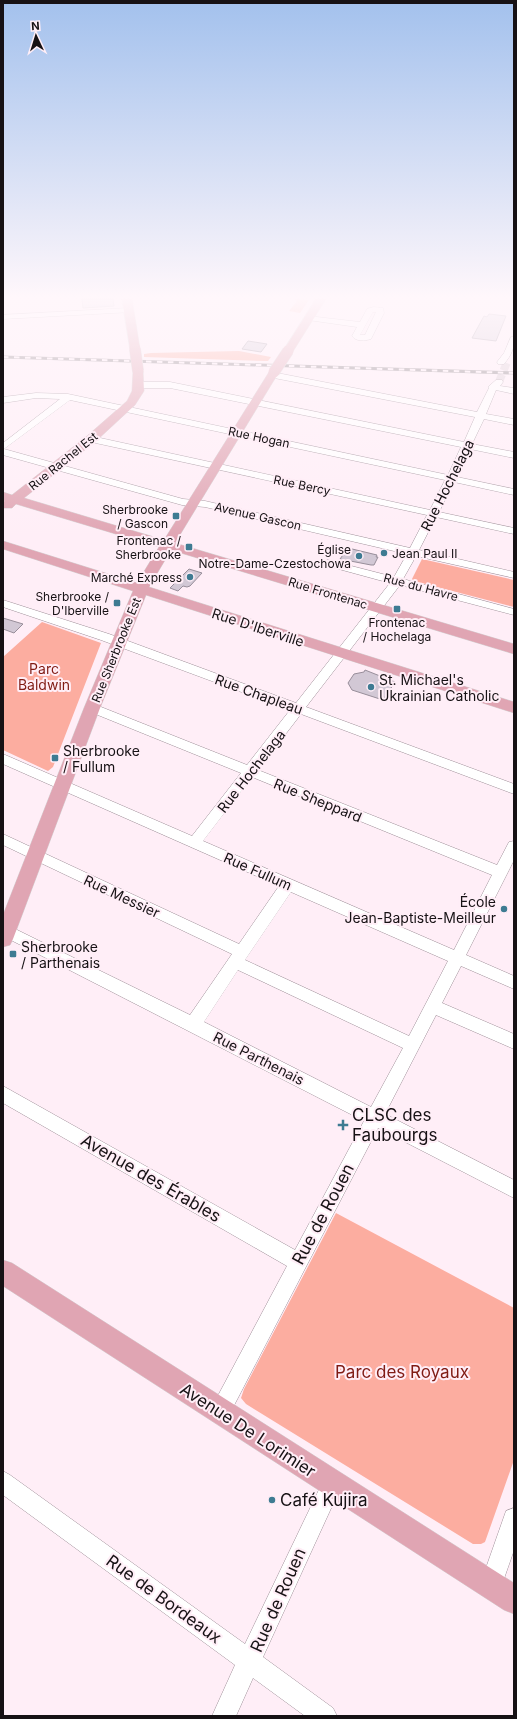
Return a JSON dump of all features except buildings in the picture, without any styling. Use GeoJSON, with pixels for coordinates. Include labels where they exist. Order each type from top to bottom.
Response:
{"type":"FeatureCollection","features":[{"type":"Feature","properties":{"kind":"main road"},"geometry":{"type":"LineString","coordinates":[[139,379],[139,385]]}},
{"type":"Feature","properties":{"kind":"main road","name":"Rue Sherbrooke Est"},"geometry":{"type":"LineString","coordinates":[[4,933],[36,855],[118,642],[142,589],[254,402],[269,379]]}},
{"type":"Feature","properties":{"kind":"main road","name":"Rue Rachel Est"},"geometry":{"type":"LineString","coordinates":[[3,508],[9,498],[56,467],[125,409],[135,397],[139,385]]}},
{"type":"Feature","properties":{"kind":"main road","name":"Rue Frontenac"},"geometry":{"type":"LineString","coordinates":[[9,498],[514,649]]}},
{"type":"Feature","properties":{"kind":"main road","name":"Rue D'Iberville"},"geometry":{"type":"LineString","coordinates":[[3,545],[514,708]]}},
{"type":"Feature","properties":{"kind":"main road","name":"Avenue De Lorimier"},"geometry":{"type":"LineString","coordinates":[[3,1272],[514,1600]]}},
{"type":"Feature","properties":{"kind":"street"},"geometry":{"type":"LineString","coordinates":[[299,379],[514,422]]}},
{"type":"Feature","properties":{"kind":"street"},"geometry":{"type":"LineString","coordinates":[[139,385],[170,385],[514,455]]}},
{"type":"Feature","properties":{"kind":"street","name":"Rue Hochelaga"},"geometry":{"type":"LineString","coordinates":[[194,843],[378,608],[397,581],[468,446],[494,386],[514,391]]}},
{"type":"Feature","properties":{"kind":"street","name":"Rue Hogan"},"geometry":{"type":"LineString","coordinates":[[3,400],[28,395],[68,398],[236,432],[514,492]]}},
{"type":"Feature","properties":{"kind":"street"},"geometry":{"type":"LineString","coordinates":[[3,448],[68,398]]}},
{"type":"Feature","properties":{"kind":"street","name":"Rue Bercy"},"geometry":{"type":"LineString","coordinates":[[91,439],[514,532]]}},
{"type":"Feature","properties":{"kind":"street","name":"Avenue Gascon"},"geometry":{"type":"LineString","coordinates":[[3,452],[180,501],[205,504],[514,575]]}},
{"type":"Feature","properties":{"kind":"street","name":"Rue du Havre"},"geometry":{"type":"LineString","coordinates":[[328,563],[514,612]]}},
{"type":"Feature","properties":{"kind":"street","name":"Rue Chapleau"},"geometry":{"type":"LineString","coordinates":[[3,603],[118,642],[514,789]]}},
{"type":"Feature","properties":{"kind":"street","name":"Rue Sheppard"},"geometry":{"type":"LineString","coordinates":[[92,708],[500,872]]}},
{"type":"Feature","properties":{"kind":"street","name":"Rue Fullum"},"geometry":{"type":"LineString","coordinates":[[3,759],[514,983]]}},
{"type":"Feature","properties":{"kind":"street","name":"Rue Messier"},"geometry":{"type":"LineString","coordinates":[[3,839],[411,1044]]}},
{"type":"Feature","properties":{"kind":"street","name":"Rue de Rouen"},"geometry":{"type":"LineString","coordinates":[[220,1412],[411,1044],[433,1006],[514,846]]}},
{"type":"Feature","properties":{"kind":"street"},"geometry":{"type":"LineString","coordinates":[[193,1024],[288,885]]}},
{"type":"Feature","properties":{"kind":"street","name":"Rue Parthenais"},"geometry":{"type":"LineString","coordinates":[[4,933],[193,1024],[514,1189]]}},
{"type":"Feature","properties":{"kind":"street"},"geometry":{"type":"LineString","coordinates":[[433,1006],[514,1042]]}},
{"type":"Feature","properties":{"kind":"street","name":"Avenue des Érables"},"geometry":{"type":"LineString","coordinates":[[3,1094],[298,1262]]}},
{"type":"Feature","properties":{"kind":"street","name":"Rue de Bordeaux"},"geometry":{"type":"LineString","coordinates":[[3,1482],[325,1716]]}},
{"type":"Feature","properties":{"kind":"street","name":"Rue de Rouen"},"geometry":{"type":"LineString","coordinates":[[224,1716],[287,1577],[332,1484]]}},
{"type":"Feature","properties":{"kind":"street"},"geometry":{"type":"LineString","coordinates":[[491,1585],[514,1519]]}},
{"type":"Feature","properties":{"kind":"green space"},"geometry":{"type":"Polygon","coordinates":[[[422,559],[514,580],[514,607],[414,581],[412,579],[422,559]]]}},
{"type":"Feature","properties":{"kind":"green space","name":"Parc Baldwin"},"geometry":{"type":"Polygon","coordinates":[[[42,622],[101,643],[53,767],[48,771],[3,750],[3,657],[42,622]]]}},
{"type":"Feature","properties":{"kind":"green space","name":"Parc des Royaux"},"geometry":{"type":"Polygon","coordinates":[[[336,1213],[514,1308],[514,1460],[485,1542],[481,1544],[473,1544],[246,1404],[241,1398],[244,1389],[336,1213]]]}},
{"type":"Feature","properties":{"kind":"place","name":"Sherbrooke / Gascon"},"geometry":{"type":"Point","coordinates":[176,516]}},
{"type":"Feature","properties":{"kind":"place","name":"Frontenac / Sherbrooke"},"geometry":{"type":"Point","coordinates":[189,547]}},
{"type":"Feature","properties":{"kind":"place","name":"Jean Paul II"},"geometry":{"type":"Point","coordinates":[384,553]}},
{"type":"Feature","properties":{"kind":"place","name":"Église Notre-Dame-Czestochowa"},"geometry":{"type":"Point","coordinates":[359,556]}},
{"type":"Feature","properties":{"kind":"place","name":"Marché Express"},"geometry":{"type":"Point","coordinates":[190,577]}},
{"type":"Feature","properties":{"kind":"place","name":"Sherbrooke / D'Iberville"},"geometry":{"type":"Point","coordinates":[117,603]}},
{"type":"Feature","properties":{"kind":"place","name":"Frontenac / Hochelaga"},"geometry":{"type":"Point","coordinates":[397,609]}},
{"type":"Feature","properties":{"kind":"place","name":"St. Michael's Ukrainian Catholic"},"geometry":{"type":"Point","coordinates":[371,687]}},
{"type":"Feature","properties":{"kind":"place","name":"Sherbrooke / Fullum"},"geometry":{"type":"Point","coordinates":[55,758]}},
{"type":"Feature","properties":{"kind":"place","name":"École Jean-Baptiste-Meilleur"},"geometry":{"type":"Point","coordinates":[504,909]}},
{"type":"Feature","properties":{"kind":"place","name":"Sherbrooke / Parthenais"},"geometry":{"type":"Point","coordinates":[13,954]}},
{"type":"Feature","properties":{"kind":"place","name":"CLSC des Faubourgs"},"geometry":{"type":"Point","coordinates":[343,1125]}},
{"type":"Feature","properties":{"kind":"place","name":"Café Kujira"},"geometry":{"type":"Point","coordinates":[272,1500]}}]}
